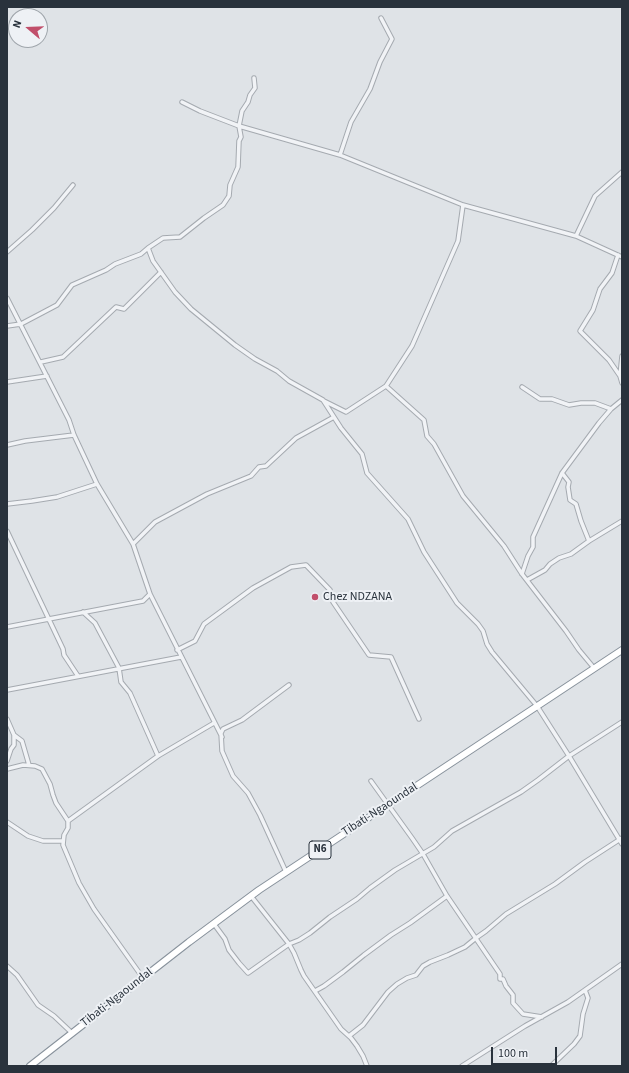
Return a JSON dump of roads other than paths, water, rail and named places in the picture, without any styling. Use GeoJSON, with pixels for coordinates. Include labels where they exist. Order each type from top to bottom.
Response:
{"type":"FeatureCollection","features":[{"type":"Feature","properties":{"kind":"highway","name":"Tibati-Ngaoundal"},"geometry":{"type":"LineString","coordinates":[[31,1066],[251,896],[622,650]]}},
{"type":"Feature","properties":{"kind":"street"},"geometry":{"type":"LineString","coordinates":[[340,155],[351,122],[370,89],[380,62],[392,39],[381,18]]}},
{"type":"Feature","properties":{"kind":"street"},"geometry":{"type":"LineString","coordinates":[[7,326],[21,324],[57,305],[72,285],[106,270],[115,264],[141,254],[163,238],[180,237],[223,205],[229,196],[230,185],[238,167],[240,137],[239,126],[242,111],[255,88],[254,78]]}},
{"type":"Feature","properties":{"kind":"street"},"geometry":{"type":"LineString","coordinates":[[182,102],[200,112],[239,126],[340,155],[463,206],[576,236],[620,256],[612,273],[600,290],[593,310],[580,331],[609,360],[620,376],[622,383]]}},
{"type":"Feature","properties":{"kind":"street"},"geometry":{"type":"LineString","coordinates":[[576,236],[595,196],[622,172]]}},
{"type":"Feature","properties":{"kind":"street"},"geometry":{"type":"LineString","coordinates":[[7,252],[54,208],[73,185]]}},
{"type":"Feature","properties":{"kind":"street"},"geometry":{"type":"LineString","coordinates":[[148,248],[153,261],[175,292],[191,309],[235,345],[255,359],[277,371],[288,381],[346,412],[386,386],[412,346],[458,241],[463,206]]}},
{"type":"Feature","properties":{"kind":"street"},"geometry":{"type":"LineString","coordinates":[[41,362],[63,357],[116,307],[124,309],[161,272]]}},
{"type":"Feature","properties":{"kind":"street"},"geometry":{"type":"LineString","coordinates":[[7,298],[41,362],[69,420],[74,436],[97,484],[133,544],[150,594],[222,737]]}},
{"type":"Feature","properties":{"kind":"street"},"geometry":{"type":"LineString","coordinates":[[620,376],[622,356]]}},
{"type":"Feature","properties":{"kind":"street"},"geometry":{"type":"LineString","coordinates":[[7,382],[47,376]]}},
{"type":"Feature","properties":{"kind":"street"},"geometry":{"type":"LineString","coordinates":[[386,386],[424,420],[427,436],[434,444],[463,496],[504,546],[522,574],[594,668]]}},
{"type":"Feature","properties":{"kind":"street"},"geometry":{"type":"LineString","coordinates":[[522,387],[540,399],[552,399],[569,405],[594,403],[611,409]]}},
{"type":"Feature","properties":{"kind":"street"},"geometry":{"type":"LineString","coordinates":[[323,400],[362,454],[367,473],[408,519],[424,552],[457,603],[478,624],[492,652],[537,706],[621,839],[622,844]]}},
{"type":"Feature","properties":{"kind":"street"},"geometry":{"type":"LineString","coordinates":[[522,574],[528,556],[533,547],[533,537],[562,473],[599,423],[611,409],[622,400]]}},
{"type":"Feature","properties":{"kind":"street"},"geometry":{"type":"LineString","coordinates":[[133,544],[155,522],[212,492],[250,476],[259,467],[266,466],[296,438],[334,417]]}},
{"type":"Feature","properties":{"kind":"street"},"geometry":{"type":"LineString","coordinates":[[7,445],[24,441],[74,436]]}},
{"type":"Feature","properties":{"kind":"street"},"geometry":{"type":"LineString","coordinates":[[562,473],[569,482],[568,487],[570,500],[576,504],[589,541]]}},
{"type":"Feature","properties":{"kind":"street"},"geometry":{"type":"LineString","coordinates":[[7,504],[57,497],[97,484]]}},
{"type":"Feature","properties":{"kind":"street"},"geometry":{"type":"LineString","coordinates":[[527,580],[544,570],[559,558],[571,554],[622,521]]}},
{"type":"Feature","properties":{"kind":"street"},"geometry":{"type":"LineString","coordinates":[[7,531],[63,649],[64,655],[78,676]]}},
{"type":"Feature","properties":{"kind":"street"},"geometry":{"type":"LineString","coordinates":[[178,650],[195,641],[204,624],[253,588],[291,567],[306,565],[330,590],[333,602],[369,655],[391,657],[419,719]]}},
{"type":"Feature","properties":{"kind":"street"},"geometry":{"type":"LineString","coordinates":[[7,627],[143,601],[150,594]]}},
{"type":"Feature","properties":{"kind":"street"},"geometry":{"type":"LineString","coordinates":[[83,612],[95,623],[119,668],[121,682],[130,693],[158,756]]}},
{"type":"Feature","properties":{"kind":"street"},"geometry":{"type":"LineString","coordinates":[[7,690],[181,657]]}},
{"type":"Feature","properties":{"kind":"street"},"geometry":{"type":"LineString","coordinates":[[286,872],[260,815],[248,793],[234,776],[222,751],[221,734],[223,729],[242,720],[289,684]]}},
{"type":"Feature","properties":{"kind":"street"},"geometry":{"type":"LineString","coordinates":[[7,718],[14,735],[14,745],[11,748],[7,761]]}},
{"type":"Feature","properties":{"kind":"street"},"geometry":{"type":"LineString","coordinates":[[214,924],[225,940],[229,950],[248,973],[288,944],[310,934],[330,917],[357,899],[395,870],[437,845],[452,831],[521,792],[569,756],[622,722]]}},
{"type":"Feature","properties":{"kind":"street"},"geometry":{"type":"LineString","coordinates":[[68,821],[158,756],[214,723]]}},
{"type":"Feature","properties":{"kind":"street"},"geometry":{"type":"LineString","coordinates":[[14,735],[22,741],[29,765]]}},
{"type":"Feature","properties":{"kind":"street"},"geometry":{"type":"LineString","coordinates":[[7,769],[29,765],[36,766],[42,770],[50,784],[56,803],[68,821],[68,828],[64,835],[63,845],[85,895],[143,978]]}},
{"type":"Feature","properties":{"kind":"street"},"geometry":{"type":"LineString","coordinates":[[372,781],[423,854],[447,896],[500,974],[500,979],[503,979],[513,995],[513,1003],[523,1014],[542,1017]]}},
{"type":"Feature","properties":{"kind":"street"},"geometry":{"type":"LineString","coordinates":[[7,822],[28,836],[43,841],[63,841]]}},
{"type":"Feature","properties":{"kind":"street"},"geometry":{"type":"LineString","coordinates":[[349,1036],[364,1025],[388,992],[397,984],[416,975],[423,966],[430,962],[460,950],[506,914],[555,884],[585,862],[621,839]]}},
{"type":"Feature","properties":{"kind":"street"},"geometry":{"type":"LineString","coordinates":[[251,896],[288,944],[294,953],[301,970],[341,1029],[357,1046],[367,1066]]}},
{"type":"Feature","properties":{"kind":"street"},"geometry":{"type":"LineString","coordinates":[[315,991],[447,896]]}},
{"type":"Feature","properties":{"kind":"street"},"geometry":{"type":"LineString","coordinates":[[462,1066],[467,1065],[525,1026],[568,1002],[622,964]]}},
{"type":"Feature","properties":{"kind":"street"},"geometry":{"type":"LineString","coordinates":[[7,966],[17,975],[38,1005],[54,1016],[72,1033]]}},
{"type":"Feature","properties":{"kind":"street"},"geometry":{"type":"LineString","coordinates":[[551,1066],[574,1044],[580,1036],[583,1014],[588,998],[585,990]]}},
{"type":"Feature","properties":{"kind":"place","name":"Chez NDZANA"},"geometry":{"type":"Point","coordinates":[315,597]}}]}
